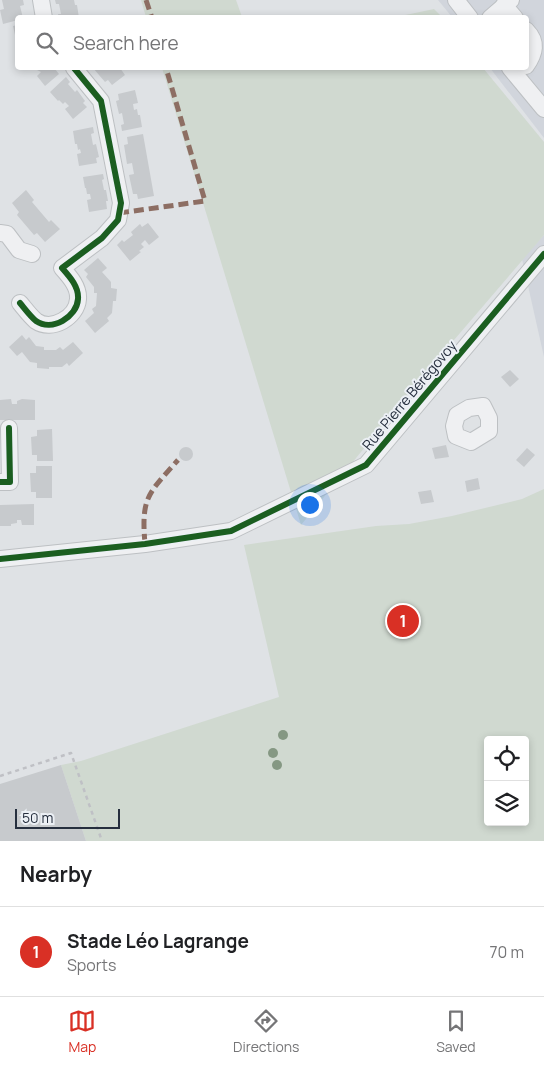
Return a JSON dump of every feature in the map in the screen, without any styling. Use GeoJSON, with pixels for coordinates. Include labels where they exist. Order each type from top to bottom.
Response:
{"type":"FeatureCollection","features":[{"type":"Feature","properties":{"kind":"street"},"geometry":{"type":"LineString","coordinates":[[41,0],[44,15]]}},
{"type":"Feature","properties":{"kind":"street"},"geometry":{"type":"LineString","coordinates":[[456,0],[468,15]]}},
{"type":"Feature","properties":{"kind":"street"},"geometry":{"type":"LineString","coordinates":[[496,15],[510,8]]}},
{"type":"Feature","properties":{"kind":"street"},"geometry":{"type":"LineString","coordinates":[[529,33],[532,36],[534,45],[533,56],[529,60]]}},
{"type":"Feature","properties":{"kind":"street"},"geometry":{"type":"LineString","coordinates":[[20,303],[37,321],[48,325],[62,322],[72,315],[78,299],[74,283],[62,268],[102,238],[118,220],[121,203],[102,101],[76,70]]}},
{"type":"Feature","properties":{"kind":"street"},"geometry":{"type":"LineString","coordinates":[[520,70],[544,109]]}},
{"type":"Feature","properties":{"kind":"street"},"geometry":{"type":"LineString","coordinates":[[0,233],[7,234],[19,250],[32,254]]}},
{"type":"Feature","properties":{"kind":"street","name":"Rue Pierre Bérégovoy"},"geometry":{"type":"LineString","coordinates":[[0,560],[145,544],[231,531],[366,465],[544,254]]}},
{"type":"Feature","properties":{"kind":"street"},"geometry":{"type":"LineString","coordinates":[[0,482],[10,482],[9,428]]}},
{"type":"Feature","properties":{"kind":"path"},"geometry":{"type":"LineString","coordinates":[[0,776],[71,753],[102,841]]}},
{"type":"Feature","properties":{"kind":"shaded area"},"geometry":{"type":"Polygon","coordinates":[[[141,0],[236,0],[241,15],[145,15],[141,0]]]}},
{"type":"Feature","properties":{"kind":"shaded area"},"geometry":{"type":"Polygon","coordinates":[[[438,0],[544,0],[544,138],[492,70],[529,70],[529,15],[450,15],[438,0]]]}},
{"type":"Feature","properties":{"kind":"shaded area"},"geometry":{"type":"Polygon","coordinates":[[[434,9],[440,15],[406,15],[434,9]]]}},
{"type":"Feature","properties":{"kind":"shaded area"},"geometry":{"type":"Polygon","coordinates":[[[163,70],[485,70],[544,142],[544,235],[430,368],[301,525],[163,70]]]}},
{"type":"Feature","properties":{"kind":"shaded area"},"geometry":{"type":"Polygon","coordinates":[[[544,235],[544,357],[522,259],[544,235]]]}},
{"type":"Feature","properties":{"kind":"shaded area"},"geometry":{"type":"Polygon","coordinates":[[[544,489],[544,841],[86,841],[61,765],[81,761],[279,697],[244,545],[376,526],[409,524],[522,499],[544,489]]]}},
{"type":"Feature","properties":{"kind":"building"},"geometry":{"type":"Polygon","coordinates":[[[2,0],[23,0],[24,5],[20,6],[22,15],[15,15],[15,21],[3,24],[0,10],[4,9],[2,0]]]}},
{"type":"Feature","properties":{"kind":"building"},"geometry":{"type":"Polygon","coordinates":[[[55,0],[74,0],[79,15],[58,15],[61,14],[59,4],[56,4],[55,0]]]}},
{"type":"Feature","properties":{"kind":"building"},"geometry":{"type":"Polygon","coordinates":[[[37,70],[56,70],[59,74],[45,86],[37,76],[41,72],[37,70]]]}},
{"type":"Feature","properties":{"kind":"building"},"geometry":{"type":"Polygon","coordinates":[[[95,70],[121,70],[125,75],[112,85],[108,80],[105,82],[95,70]]]}},
{"type":"Feature","properties":{"kind":"building"},"geometry":{"type":"Polygon","coordinates":[[[66,77],[70,82],[68,84],[75,92],[77,90],[87,107],[73,119],[65,109],[69,106],[65,102],[63,104],[58,101],[50,92],[66,77]]]}},
{"type":"Feature","properties":{"kind":"building"},"geometry":{"type":"Polygon","coordinates":[[[135,90],[138,103],[133,104],[134,110],[137,109],[138,115],[140,115],[142,127],[122,131],[121,125],[124,124],[122,113],[119,114],[116,101],[119,100],[118,94],[135,90]]]}},
{"type":"Feature","properties":{"kind":"building"},"geometry":{"type":"Polygon","coordinates":[[[93,127],[94,133],[91,134],[93,145],[96,144],[99,157],[96,158],[97,163],[79,166],[77,154],[81,153],[80,149],[78,150],[77,144],[75,144],[73,131],[93,127]]]}},
{"type":"Feature","properties":{"kind":"building"},"geometry":{"type":"Polygon","coordinates":[[[143,134],[154,196],[138,199],[137,194],[133,194],[129,175],[134,174],[132,163],[127,164],[124,145],[128,144],[127,137],[143,134]]]}},
{"type":"Feature","properties":{"kind":"building"},"geometry":{"type":"Polygon","coordinates":[[[103,174],[104,179],[102,180],[108,201],[106,201],[107,209],[89,212],[87,200],[91,199],[90,194],[87,194],[83,177],[103,174]]]}},
{"type":"Feature","properties":{"kind":"building"},"geometry":{"type":"Polygon","coordinates":[[[26,190],[34,200],[32,202],[49,222],[51,220],[60,229],[45,242],[37,233],[34,235],[17,215],[19,212],[12,203],[26,190]]]}},
{"type":"Feature","properties":{"kind":"building"},"geometry":{"type":"Polygon","coordinates":[[[148,223],[159,237],[149,245],[145,240],[141,244],[144,247],[139,251],[141,252],[130,261],[117,245],[122,240],[124,242],[133,235],[131,232],[140,224],[142,227],[148,223]]]}},
{"type":"Feature","properties":{"kind":"building"},"geometry":{"type":"Polygon","coordinates":[[[98,258],[107,268],[102,272],[111,282],[111,288],[117,289],[112,313],[107,318],[109,321],[95,333],[85,321],[94,313],[92,309],[96,306],[97,293],[94,293],[94,287],[86,277],[88,274],[84,270],[98,258]]]}},
{"type":"Feature","properties":{"kind":"building"},"geometry":{"type":"Polygon","coordinates":[[[22,335],[26,340],[29,337],[36,346],[44,347],[44,350],[56,350],[60,347],[63,350],[73,342],[83,353],[69,366],[67,363],[62,367],[37,368],[37,363],[30,362],[22,352],[17,356],[9,347],[22,335]]]}},
{"type":"Feature","properties":{"kind":"building"},"geometry":{"type":"Polygon","coordinates":[[[510,370],[519,379],[510,387],[501,377],[510,370]]]}},
{"type":"Feature","properties":{"kind":"building"},"geometry":{"type":"Polygon","coordinates":[[[11,399],[12,404],[17,404],[17,401],[22,399],[35,400],[35,420],[0,420],[0,400],[11,399]]]}},
{"type":"Feature","properties":{"kind":"building"},"geometry":{"type":"Polygon","coordinates":[[[52,429],[53,461],[37,461],[37,455],[32,455],[31,437],[37,436],[37,430],[52,429]]]}},
{"type":"Feature","properties":{"kind":"building"},"geometry":{"type":"Polygon","coordinates":[[[446,445],[449,457],[435,459],[432,448],[446,445]]]}},
{"type":"Feature","properties":{"kind":"building"},"geometry":{"type":"Polygon","coordinates":[[[186,447],[191,449],[193,454],[191,459],[186,461],[181,459],[179,454],[181,449],[186,447]]]}},
{"type":"Feature","properties":{"kind":"building"},"geometry":{"type":"Polygon","coordinates":[[[527,448],[535,455],[524,467],[516,460],[527,448]]]}},
{"type":"Feature","properties":{"kind":"building"},"geometry":{"type":"Polygon","coordinates":[[[36,466],[52,466],[52,498],[36,498],[36,492],[31,492],[30,473],[36,473],[36,466]]]}},
{"type":"Feature","properties":{"kind":"building"},"geometry":{"type":"Polygon","coordinates":[[[478,478],[480,489],[467,492],[465,481],[478,478]]]}},
{"type":"Feature","properties":{"kind":"building"},"geometry":{"type":"Polygon","coordinates":[[[431,490],[434,502],[421,504],[418,492],[431,490]]]}},
{"type":"Feature","properties":{"kind":"building"},"geometry":{"type":"Polygon","coordinates":[[[34,504],[34,525],[22,525],[21,520],[17,520],[17,523],[11,524],[11,526],[0,526],[0,505],[34,504]]]}},
{"type":"Feature","properties":{"kind":"building"},"geometry":{"type":"Polygon","coordinates":[[[61,765],[86,841],[0,841],[0,784],[61,765]]]}},
{"type":"Feature","properties":{"kind":"marked path"},"geometry":{"type":"LineString","coordinates":[[146,0],[151,15]]}},
{"type":"Feature","properties":{"kind":"marked path"},"geometry":{"type":"LineString","coordinates":[[119,213],[205,201],[167,70]]}},
{"type":"Feature","properties":{"kind":"marked path"},"geometry":{"type":"LineString","coordinates":[[145,544],[144,516],[149,497],[153,489],[178,460]]}},
{"type":"Feature","properties":{"kind":"cycle path"},"geometry":{"type":"LineString","coordinates":[[20,303],[36,321],[42,324],[56,324],[68,317],[77,306],[78,295],[73,282],[62,268],[102,238],[118,220],[121,203],[101,101],[76,70]]}},
{"type":"Feature","properties":{"kind":"cycle path"},"geometry":{"type":"LineString","coordinates":[[0,559],[145,544],[231,531],[366,465],[544,254]]}},
{"type":"Feature","properties":{"kind":"cycle path"},"geometry":{"type":"LineString","coordinates":[[0,482],[10,482],[9,428]]}},
{"type":"Feature","properties":{"kind":"place","name":"Stade Léo Lagrange"},"geometry":{"type":"Point","coordinates":[403,621]}}]}
